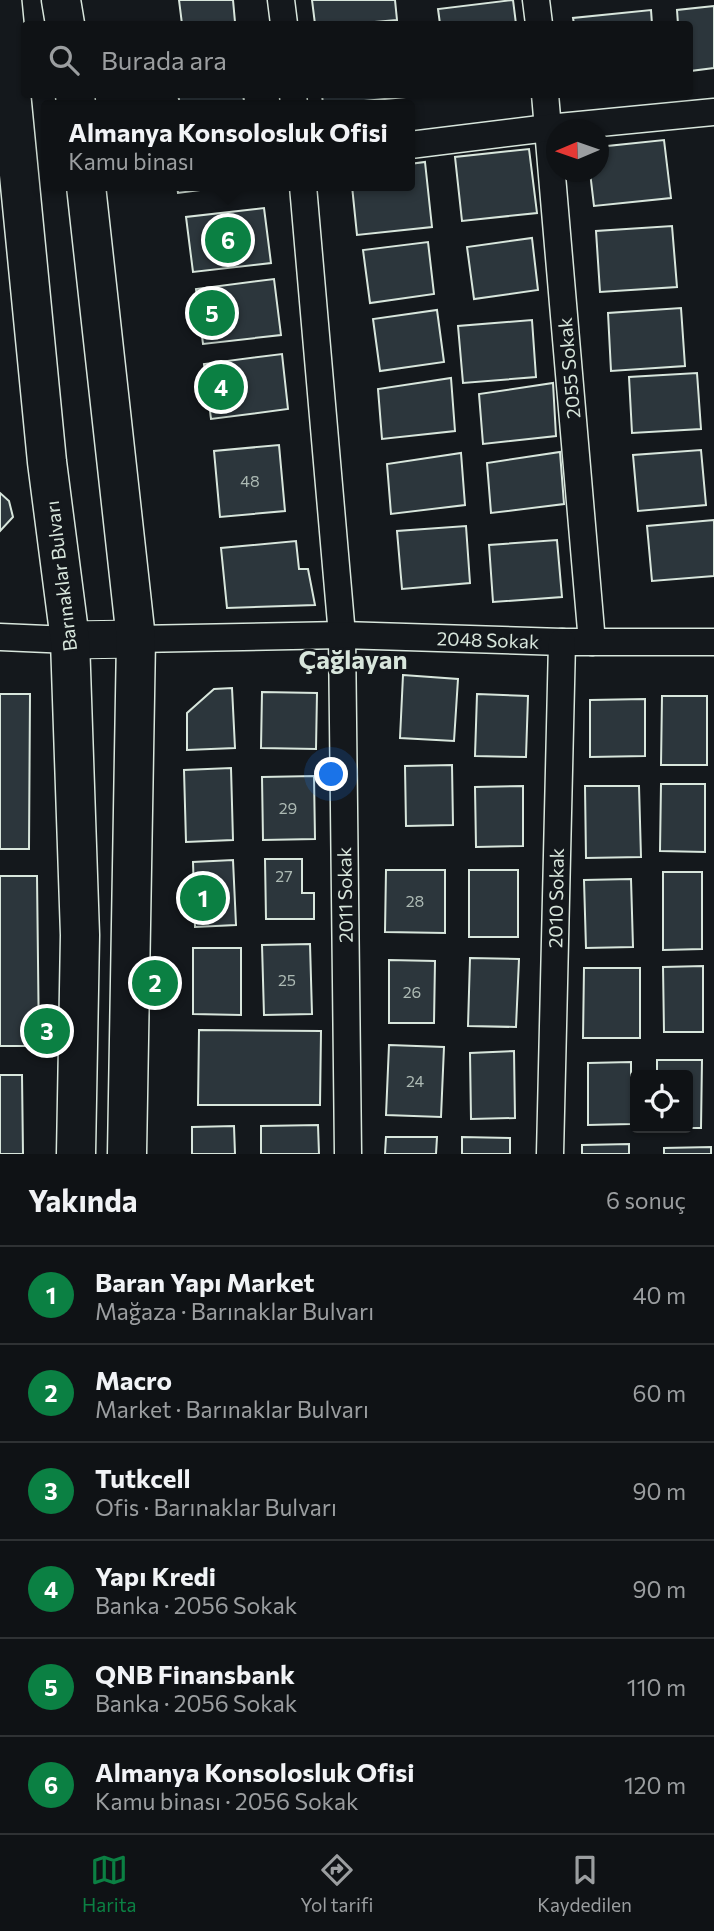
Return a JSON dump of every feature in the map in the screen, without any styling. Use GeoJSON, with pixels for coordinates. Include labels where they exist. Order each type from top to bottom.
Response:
{"type":"FeatureCollection","features":[{"type":"Feature","properties":{"kind":"main road","name":"Barınaklar Bulvarı"},"geometry":{"type":"LineString","coordinates":[[2,0],[9,182],[70,640],[80,934],[76,1154]]}},
{"type":"Feature","properties":{"kind":"main road"},"geometry":{"type":"LineString","coordinates":[[61,0],[64,21]]}},
{"type":"Feature","properties":{"kind":"main road"},"geometry":{"type":"LineString","coordinates":[[87,191],[136,639],[127,1154]]}},
{"type":"Feature","properties":{"kind":"street"},"geometry":{"type":"LineString","coordinates":[[281,0],[284,21]]}},
{"type":"Feature","properties":{"kind":"street"},"geometry":{"type":"LineString","coordinates":[[536,0],[539,21]]}},
{"type":"Feature","properties":{"kind":"street","name":"2055 Sokak"},"geometry":{"type":"LineString","coordinates":[[545,98],[547,119]]}},
{"type":"Feature","properties":{"kind":"street"},"geometry":{"type":"LineString","coordinates":[[609,122],[714,112]]}},
{"type":"Feature","properties":{"kind":"street"},"geometry":{"type":"LineString","coordinates":[[415,144],[546,128]]}},
{"type":"Feature","properties":{"kind":"street","name":"2055 Sokak"},"geometry":{"type":"LineString","coordinates":[[553,182],[592,642]]}},
{"type":"Feature","properties":{"kind":"street","name":"2011 Sokak"},"geometry":{"type":"LineString","coordinates":[[303,191],[342,635],[348,1154]]}},
{"type":"Feature","properties":{"kind":"street","name":"2048 Sokak"},"geometry":{"type":"LineString","coordinates":[[136,639],[342,635],[562,642],[714,642]]}},
{"type":"Feature","properties":{"kind":"street"},"geometry":{"type":"LineString","coordinates":[[0,637],[136,639]]}},
{"type":"Feature","properties":{"kind":"street","name":"2010 Sokak"},"geometry":{"type":"LineString","coordinates":[[550,1154],[562,642]]}},
{"type":"Feature","properties":{"kind":"building"},"geometry":{"type":"Polygon","coordinates":[[[179,0],[233,0],[235,21],[182,21],[179,0]]]}},
{"type":"Feature","properties":{"kind":"building"},"geometry":{"type":"Polygon","coordinates":[[[312,0],[395,0],[397,20],[315,21],[312,0]]]}},
{"type":"Feature","properties":{"kind":"building"},"geometry":{"type":"Polygon","coordinates":[[[513,0],[516,21],[440,21],[438,9],[513,0]]]}},
{"type":"Feature","properties":{"kind":"building"},"geometry":{"type":"Polygon","coordinates":[[[714,6],[714,68],[693,71],[693,21],[678,21],[677,10],[714,6]]]}},
{"type":"Feature","properties":{"kind":"building"},"geometry":{"type":"Polygon","coordinates":[[[651,10],[652,21],[574,21],[573,18],[651,10]]]}},
{"type":"Feature","properties":{"kind":"building"},"geometry":{"type":"Polygon","coordinates":[[[179,98],[244,100],[179,100],[179,98]]]}},
{"type":"Feature","properties":{"kind":"building"},"geometry":{"type":"Polygon","coordinates":[[[322,98],[395,98],[374,100],[322,98]]]}},
{"type":"Feature","properties":{"kind":"building"},"geometry":{"type":"Polygon","coordinates":[[[664,140],[671,198],[594,206],[591,182],[609,182],[609,146],[664,140]]]}},
{"type":"Feature","properties":{"kind":"building"},"geometry":{"type":"Polygon","coordinates":[[[529,149],[537,213],[462,221],[455,157],[529,149]]]}},
{"type":"Feature","properties":{"kind":"building"},"geometry":{"type":"Polygon","coordinates":[[[425,162],[432,227],[357,235],[353,191],[415,191],[415,163],[425,162]]]}},
{"type":"Feature","properties":{"kind":"building"},"geometry":{"type":"Polygon","coordinates":[[[264,208],[271,263],[193,272],[186,217],[264,208]]]}},
{"type":"Feature","properties":{"kind":"building"},"geometry":{"type":"Polygon","coordinates":[[[672,226],[677,287],[600,292],[596,231],[672,226]]]}},
{"type":"Feature","properties":{"kind":"building"},"geometry":{"type":"Polygon","coordinates":[[[532,238],[538,290],[474,299],[467,247],[532,238]]]}},
{"type":"Feature","properties":{"kind":"building"},"geometry":{"type":"Polygon","coordinates":[[[428,242],[434,294],[370,303],[363,250],[428,242]]]}},
{"type":"Feature","properties":{"kind":"building"},"geometry":{"type":"Polygon","coordinates":[[[274,279],[281,335],[203,344],[196,289],[274,279]]]}},
{"type":"Feature","properties":{"kind":"building"},"geometry":{"type":"Polygon","coordinates":[[[681,308],[685,366],[611,371],[608,313],[681,308]]]}},
{"type":"Feature","properties":{"kind":"building"},"geometry":{"type":"Polygon","coordinates":[[[437,310],[444,362],[380,371],[373,319],[437,310]]]}},
{"type":"Feature","properties":{"kind":"building"},"geometry":{"type":"Polygon","coordinates":[[[532,320],[536,377],[463,383],[458,326],[532,320]]]}},
{"type":"Feature","properties":{"kind":"building"},"geometry":{"type":"Polygon","coordinates":[[[282,354],[288,409],[211,419],[204,364],[282,354]]]}},
{"type":"Feature","properties":{"kind":"building"},"geometry":{"type":"Polygon","coordinates":[[[697,373],[701,429],[632,433],[629,377],[697,373]]]}},
{"type":"Feature","properties":{"kind":"building"},"geometry":{"type":"Polygon","coordinates":[[[451,378],[455,431],[382,439],[378,389],[451,378]]]}},
{"type":"Feature","properties":{"kind":"building"},"geometry":{"type":"Polygon","coordinates":[[[553,383],[556,436],[483,444],[479,394],[553,383]]]}},
{"type":"Feature","properties":{"kind":"building"},"geometry":{"type":"Polygon","coordinates":[[[279,445],[285,511],[220,517],[214,451],[279,445]]]}},
{"type":"Feature","properties":{"kind":"building"},"geometry":{"type":"Polygon","coordinates":[[[701,450],[706,505],[638,511],[633,455],[701,450]]]}},
{"type":"Feature","properties":{"kind":"building"},"geometry":{"type":"Polygon","coordinates":[[[560,452],[564,504],[491,513],[487,463],[560,452]]]}},
{"type":"Feature","properties":{"kind":"building"},"geometry":{"type":"Polygon","coordinates":[[[461,453],[465,505],[391,514],[387,464],[461,453]]]}},
{"type":"Feature","properties":{"kind":"building"},"geometry":{"type":"Polygon","coordinates":[[[0,493],[9,501],[13,517],[0,531],[0,493]]]}},
{"type":"Feature","properties":{"kind":"building"},"geometry":{"type":"Polygon","coordinates":[[[714,520],[714,576],[652,581],[647,526],[714,520]]]}},
{"type":"Feature","properties":{"kind":"building"},"geometry":{"type":"Polygon","coordinates":[[[466,526],[470,583],[402,589],[397,531],[466,526]]]}},
{"type":"Feature","properties":{"kind":"building"},"geometry":{"type":"Polygon","coordinates":[[[557,540],[562,597],[493,602],[489,545],[557,540]]]}},
{"type":"Feature","properties":{"kind":"building"},"geometry":{"type":"Polygon","coordinates":[[[296,541],[299,569],[308,569],[315,605],[227,608],[221,548],[296,541]]]}},
{"type":"Feature","properties":{"kind":"building"},"geometry":{"type":"Polygon","coordinates":[[[403,675],[458,679],[454,741],[400,738],[403,675]]]}},
{"type":"Feature","properties":{"kind":"building"},"geometry":{"type":"Polygon","coordinates":[[[232,688],[235,748],[187,750],[187,713],[214,689],[232,688]]]}},
{"type":"Feature","properties":{"kind":"building"},"geometry":{"type":"Polygon","coordinates":[[[262,692],[317,693],[316,749],[261,748],[262,692]]]}},
{"type":"Feature","properties":{"kind":"building"},"geometry":{"type":"Polygon","coordinates":[[[0,694],[30,694],[29,849],[0,849],[0,694]]]}},
{"type":"Feature","properties":{"kind":"building"},"geometry":{"type":"Polygon","coordinates":[[[477,694],[528,696],[526,757],[475,756],[477,694]]]}},
{"type":"Feature","properties":{"kind":"building"},"geometry":{"type":"Polygon","coordinates":[[[662,696],[707,696],[707,765],[661,765],[662,696]]]}},
{"type":"Feature","properties":{"kind":"building"},"geometry":{"type":"Polygon","coordinates":[[[645,699],[645,756],[590,757],[590,700],[645,699]]]}},
{"type":"Feature","properties":{"kind":"building"},"geometry":{"type":"Polygon","coordinates":[[[452,765],[453,825],[406,826],[405,766],[452,765]]]}},
{"type":"Feature","properties":{"kind":"building"},"geometry":{"type":"Polygon","coordinates":[[[231,768],[233,840],[186,842],[184,770],[231,768]]]}},
{"type":"Feature","properties":{"kind":"building"},"geometry":{"type":"Polygon","coordinates":[[[314,776],[315,839],[263,840],[262,777],[314,776]]]}},
{"type":"Feature","properties":{"kind":"building"},"geometry":{"type":"Polygon","coordinates":[[[661,784],[705,784],[705,852],[660,851],[661,784]]]}},
{"type":"Feature","properties":{"kind":"building"},"geometry":{"type":"Polygon","coordinates":[[[523,786],[523,846],[476,847],[475,787],[523,786]]]}},
{"type":"Feature","properties":{"kind":"building"},"geometry":{"type":"Polygon","coordinates":[[[585,786],[639,786],[641,857],[586,858],[585,786]]]}},
{"type":"Feature","properties":{"kind":"building"},"geometry":{"type":"Polygon","coordinates":[[[265,859],[302,859],[302,893],[314,893],[314,919],[266,919],[265,859]]]}},
{"type":"Feature","properties":{"kind":"building"},"geometry":{"type":"Polygon","coordinates":[[[233,860],[236,925],[195,927],[193,862],[233,860]]]}},
{"type":"Feature","properties":{"kind":"building"},"geometry":{"type":"Polygon","coordinates":[[[386,870],[445,870],[445,933],[385,932],[386,870]]]}},
{"type":"Feature","properties":{"kind":"building"},"geometry":{"type":"Polygon","coordinates":[[[469,870],[518,870],[518,937],[469,937],[469,870]]]}},
{"type":"Feature","properties":{"kind":"building"},"geometry":{"type":"Polygon","coordinates":[[[663,872],[702,872],[702,949],[663,950],[663,872]]]}},
{"type":"Feature","properties":{"kind":"building"},"geometry":{"type":"Polygon","coordinates":[[[0,876],[37,876],[39,1046],[0,1046],[0,876]]]}},
{"type":"Feature","properties":{"kind":"building"},"geometry":{"type":"Polygon","coordinates":[[[631,879],[633,947],[586,948],[584,880],[631,879]]]}},
{"type":"Feature","properties":{"kind":"building"},"geometry":{"type":"Polygon","coordinates":[[[310,944],[312,1014],[264,1015],[262,945],[310,944]]]}},
{"type":"Feature","properties":{"kind":"building"},"geometry":{"type":"Polygon","coordinates":[[[193,948],[241,948],[241,1015],[193,1014],[193,948]]]}},
{"type":"Feature","properties":{"kind":"building"},"geometry":{"type":"Polygon","coordinates":[[[470,958],[519,959],[516,1027],[468,1026],[470,958]]]}},
{"type":"Feature","properties":{"kind":"building"},"geometry":{"type":"Polygon","coordinates":[[[389,960],[435,961],[434,1023],[389,1023],[389,960]]]}},
{"type":"Feature","properties":{"kind":"building"},"geometry":{"type":"Polygon","coordinates":[[[703,966],[703,1032],[664,1032],[663,967],[703,966]]]}},
{"type":"Feature","properties":{"kind":"building"},"geometry":{"type":"Polygon","coordinates":[[[584,968],[640,968],[640,1038],[583,1038],[584,968]]]}},
{"type":"Feature","properties":{"kind":"building"},"geometry":{"type":"Polygon","coordinates":[[[199,1030],[321,1031],[320,1105],[198,1105],[199,1030]]]}},
{"type":"Feature","properties":{"kind":"building"},"geometry":{"type":"Polygon","coordinates":[[[389,1045],[444,1047],[441,1117],[386,1115],[389,1045]]]}},
{"type":"Feature","properties":{"kind":"building"},"geometry":{"type":"Polygon","coordinates":[[[514,1051],[515,1118],[471,1119],[470,1053],[514,1051]]]}},
{"type":"Feature","properties":{"kind":"building"},"geometry":{"type":"Polygon","coordinates":[[[657,1060],[702,1060],[701,1128],[693,1128],[693,1070],[657,1070],[657,1060]]]}},
{"type":"Feature","properties":{"kind":"building"},"geometry":{"type":"Polygon","coordinates":[[[631,1062],[630,1124],[588,1125],[588,1063],[631,1062]]]}},
{"type":"Feature","properties":{"kind":"building"},"geometry":{"type":"Polygon","coordinates":[[[0,1075],[22,1075],[23,1154],[0,1154],[0,1075]]]}},
{"type":"Feature","properties":{"kind":"building"},"geometry":{"type":"Polygon","coordinates":[[[318,1125],[319,1154],[261,1154],[261,1126],[318,1125]]]}},
{"type":"Feature","properties":{"kind":"building"},"geometry":{"type":"Polygon","coordinates":[[[234,1126],[235,1154],[192,1154],[192,1127],[234,1126]]]}},
{"type":"Feature","properties":{"kind":"building"},"geometry":{"type":"Polygon","coordinates":[[[386,1137],[437,1137],[436,1154],[385,1154],[386,1137]]]}},
{"type":"Feature","properties":{"kind":"building"},"geometry":{"type":"Polygon","coordinates":[[[462,1137],[510,1138],[510,1154],[462,1154],[462,1137]]]}},
{"type":"Feature","properties":{"kind":"building"},"geometry":{"type":"Polygon","coordinates":[[[629,1144],[629,1154],[582,1154],[582,1145],[629,1144]]]}},
{"type":"Feature","properties":{"kind":"building"},"geometry":{"type":"Polygon","coordinates":[[[711,1147],[711,1154],[664,1154],[664,1148],[711,1147]]]}},
{"type":"Feature","properties":{"kind":"place","name":"Almanya Konsolosluk Ofisi"},"geometry":{"type":"Point","coordinates":[228,240]}},
{"type":"Feature","properties":{"kind":"place","name":"QNB Finansbank"},"geometry":{"type":"Point","coordinates":[212,313]}},
{"type":"Feature","properties":{"kind":"place","name":"Yapı Kredi"},"geometry":{"type":"Point","coordinates":[221,387]}},
{"type":"Feature","properties":{"kind":"place","name":"Baran Yapı Market"},"geometry":{"type":"Point","coordinates":[203,898]}},
{"type":"Feature","properties":{"kind":"place","name":"Macro"},"geometry":{"type":"Point","coordinates":[155,983]}},
{"type":"Feature","properties":{"kind":"place","name":"Tutkcell"},"geometry":{"type":"Point","coordinates":[47,1031]}},
{"type":"Feature","properties":{"kind":"district","name":"Çağlayan"},"geometry":{"type":"Point","coordinates":[353,660]}}]}
